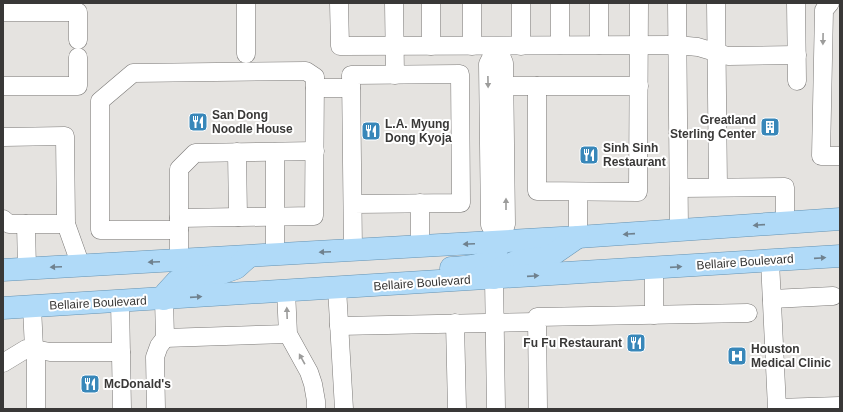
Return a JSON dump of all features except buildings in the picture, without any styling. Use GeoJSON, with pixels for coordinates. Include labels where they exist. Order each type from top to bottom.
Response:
{"type":"FeatureCollection","features":[{"type":"Feature","properties":{"kind":"main road"},"geometry":{"type":"LineString","coordinates":[[3,270],[500,242],[840,219]]}},
{"type":"Feature","properties":{"kind":"main road"},"geometry":{"type":"LineString","coordinates":[[494,278],[501,268],[515,262],[549,257],[578,237]]}},
{"type":"Feature","properties":{"kind":"main road"},"geometry":{"type":"LineString","coordinates":[[396,284],[424,270],[472,267],[486,261],[497,252],[500,242]]}},
{"type":"Feature","properties":{"kind":"main road"},"geometry":{"type":"LineString","coordinates":[[164,299],[166,293],[177,281],[213,276],[236,268],[249,256]]}},
{"type":"Feature","properties":{"kind":"main road","name":"Bellaire Boulevard"},"geometry":{"type":"LineString","coordinates":[[3,308],[840,256]]}},
{"type":"Feature","properties":{"kind":"lane"},"geometry":{"type":"LineString","coordinates":[[246,3],[246,54]]}},
{"type":"Feature","properties":{"kind":"lane"},"geometry":{"type":"LineString","coordinates":[[339,3],[340,46],[677,45],[698,47],[728,56],[797,55]]}},
{"type":"Feature","properties":{"kind":"lane"},"geometry":{"type":"LineString","coordinates":[[394,3],[395,75]]}},
{"type":"Feature","properties":{"kind":"lane"},"geometry":{"type":"LineString","coordinates":[[431,3],[431,46]]}},
{"type":"Feature","properties":{"kind":"lane"},"geometry":{"type":"LineString","coordinates":[[472,3],[472,46]]}},
{"type":"Feature","properties":{"kind":"lane"},"geometry":{"type":"LineString","coordinates":[[521,3],[521,46]]}},
{"type":"Feature","properties":{"kind":"lane"},"geometry":{"type":"LineString","coordinates":[[560,3],[560,45]]}},
{"type":"Feature","properties":{"kind":"lane"},"geometry":{"type":"LineString","coordinates":[[599,3],[599,45]]}},
{"type":"Feature","properties":{"kind":"lane"},"geometry":{"type":"LineString","coordinates":[[537,86],[537,191],[638,192],[639,3]]}},
{"type":"Feature","properties":{"kind":"lane"},"geometry":{"type":"LineString","coordinates":[[677,3],[679,230]]}},
{"type":"Feature","properties":{"kind":"lane"},"geometry":{"type":"LineString","coordinates":[[716,3],[718,188]]}},
{"type":"Feature","properties":{"kind":"lane"},"geometry":{"type":"LineString","coordinates":[[796,3],[797,81]]}},
{"type":"Feature","properties":{"kind":"lane"},"geometry":{"type":"LineString","coordinates":[[830,3],[824,10],[822,156],[840,156]]}},
{"type":"Feature","properties":{"kind":"lane"},"geometry":{"type":"LineString","coordinates":[[3,12],[78,12],[78,86],[3,86]]}},
{"type":"Feature","properties":{"kind":"lane"},"geometry":{"type":"LineString","coordinates":[[497,46],[504,63],[506,224],[500,242]]}},
{"type":"Feature","properties":{"kind":"lane"},"geometry":{"type":"LineString","coordinates":[[497,46],[488,64],[490,225],[500,242]]}},
{"type":"Feature","properties":{"kind":"lane"},"geometry":{"type":"LineString","coordinates":[[306,71],[315,78],[315,88],[314,216],[238,217],[179,224],[100,230],[100,101],[133,73],[306,71]]}},
{"type":"Feature","properties":{"kind":"lane"},"geometry":{"type":"LineString","coordinates":[[352,204],[461,203],[460,74],[351,75],[352,204],[353,250]]}},
{"type":"Feature","properties":{"kind":"lane"},"geometry":{"type":"LineString","coordinates":[[504,86],[639,86]]}},
{"type":"Feature","properties":{"kind":"lane"},"geometry":{"type":"LineString","coordinates":[[315,88],[351,88]]}},
{"type":"Feature","properties":{"kind":"lane"},"geometry":{"type":"LineString","coordinates":[[3,137],[66,136],[66,224],[81,266]]}},
{"type":"Feature","properties":{"kind":"lane"},"geometry":{"type":"LineString","coordinates":[[179,260],[179,169],[195,153],[315,151]]}},
{"type":"Feature","properties":{"kind":"lane"},"geometry":{"type":"LineString","coordinates":[[237,152],[238,217]]}},
{"type":"Feature","properties":{"kind":"lane"},"geometry":{"type":"LineString","coordinates":[[275,255],[276,152]]}},
{"type":"Feature","properties":{"kind":"lane"},"geometry":{"type":"LineString","coordinates":[[679,188],[785,187],[785,223]]}},
{"type":"Feature","properties":{"kind":"lane"},"geometry":{"type":"LineString","coordinates":[[578,192],[578,237]]}},
{"type":"Feature","properties":{"kind":"lane"},"geometry":{"type":"LineString","coordinates":[[420,203],[420,246]]}},
{"type":"Feature","properties":{"kind":"lane"},"geometry":{"type":"LineString","coordinates":[[3,219],[9,224],[66,224]]}},
{"type":"Feature","properties":{"kind":"lane"},"geometry":{"type":"LineString","coordinates":[[26,224],[27,269]]}},
{"type":"Feature","properties":{"kind":"lane"},"geometry":{"type":"LineString","coordinates":[[770,261],[777,408],[840,406]]}},
{"type":"Feature","properties":{"kind":"lane"},"geometry":{"type":"LineString","coordinates":[[654,268],[654,315]]}},
{"type":"Feature","properties":{"kind":"lane"},"geometry":{"type":"LineString","coordinates":[[494,278],[496,409]]}},
{"type":"Feature","properties":{"kind":"lane"},"geometry":{"type":"LineString","coordinates":[[337,288],[344,409]]}},
{"type":"Feature","properties":{"kind":"lane"},"geometry":{"type":"LineString","coordinates":[[286,291],[288,334],[309,372],[313,384],[316,409]]}},
{"type":"Feature","properties":{"kind":"lane"},"geometry":{"type":"LineString","coordinates":[[772,299],[833,296]]}},
{"type":"Feature","properties":{"kind":"lane"},"geometry":{"type":"LineString","coordinates":[[156,409],[155,357],[159,346],[165,338],[164,299]]}},
{"type":"Feature","properties":{"kind":"lane"},"geometry":{"type":"LineString","coordinates":[[120,301],[122,409]]}},
{"type":"Feature","properties":{"kind":"lane"},"geometry":{"type":"LineString","coordinates":[[32,307],[36,360],[36,409]]}},
{"type":"Feature","properties":{"kind":"lane"},"geometry":{"type":"LineString","coordinates":[[538,409],[537,317],[748,313]]}},
{"type":"Feature","properties":{"kind":"lane"},"geometry":{"type":"LineString","coordinates":[[339,326],[537,322]]}},
{"type":"Feature","properties":{"kind":"lane"},"geometry":{"type":"LineString","coordinates":[[455,324],[457,409]]}},
{"type":"Feature","properties":{"kind":"lane"},"geometry":{"type":"LineString","coordinates":[[165,338],[288,334]]}},
{"type":"Feature","properties":{"kind":"lane"},"geometry":{"type":"LineString","coordinates":[[3,363],[26,349],[50,352],[121,352]]}},
{"type":"Feature","properties":{"kind":"lane"},"geometry":{"type":"LineString","coordinates":[[110,409],[110,397],[121,370]]}},
{"type":"Feature","properties":{"kind":"lane"},"geometry":{"type":"LineString","coordinates":[[313,384],[342,382]]}},
{"type":"Feature","properties":{"kind":"place","name":"San Dong Noodle House"},"geometry":{"type":"Point","coordinates":[198,122]}},
{"type":"Feature","properties":{"kind":"place","name":"Greatland Sterling Center"},"geometry":{"type":"Point","coordinates":[770,127]}},
{"type":"Feature","properties":{"kind":"place","name":"L.A. Myung Dong Kyoja"},"geometry":{"type":"Point","coordinates":[371,131]}},
{"type":"Feature","properties":{"kind":"place","name":"Sinh Sinh Restaurant"},"geometry":{"type":"Point","coordinates":[589,155]}},
{"type":"Feature","properties":{"kind":"place","name":"Fu Fu Restaurant"},"geometry":{"type":"Point","coordinates":[636,343]}},
{"type":"Feature","properties":{"kind":"place","name":"Houston Medical Clinic"},"geometry":{"type":"Point","coordinates":[737,356]}},
{"type":"Feature","properties":{"kind":"place","name":"McDonald's"},"geometry":{"type":"Point","coordinates":[90,384]}}]}
